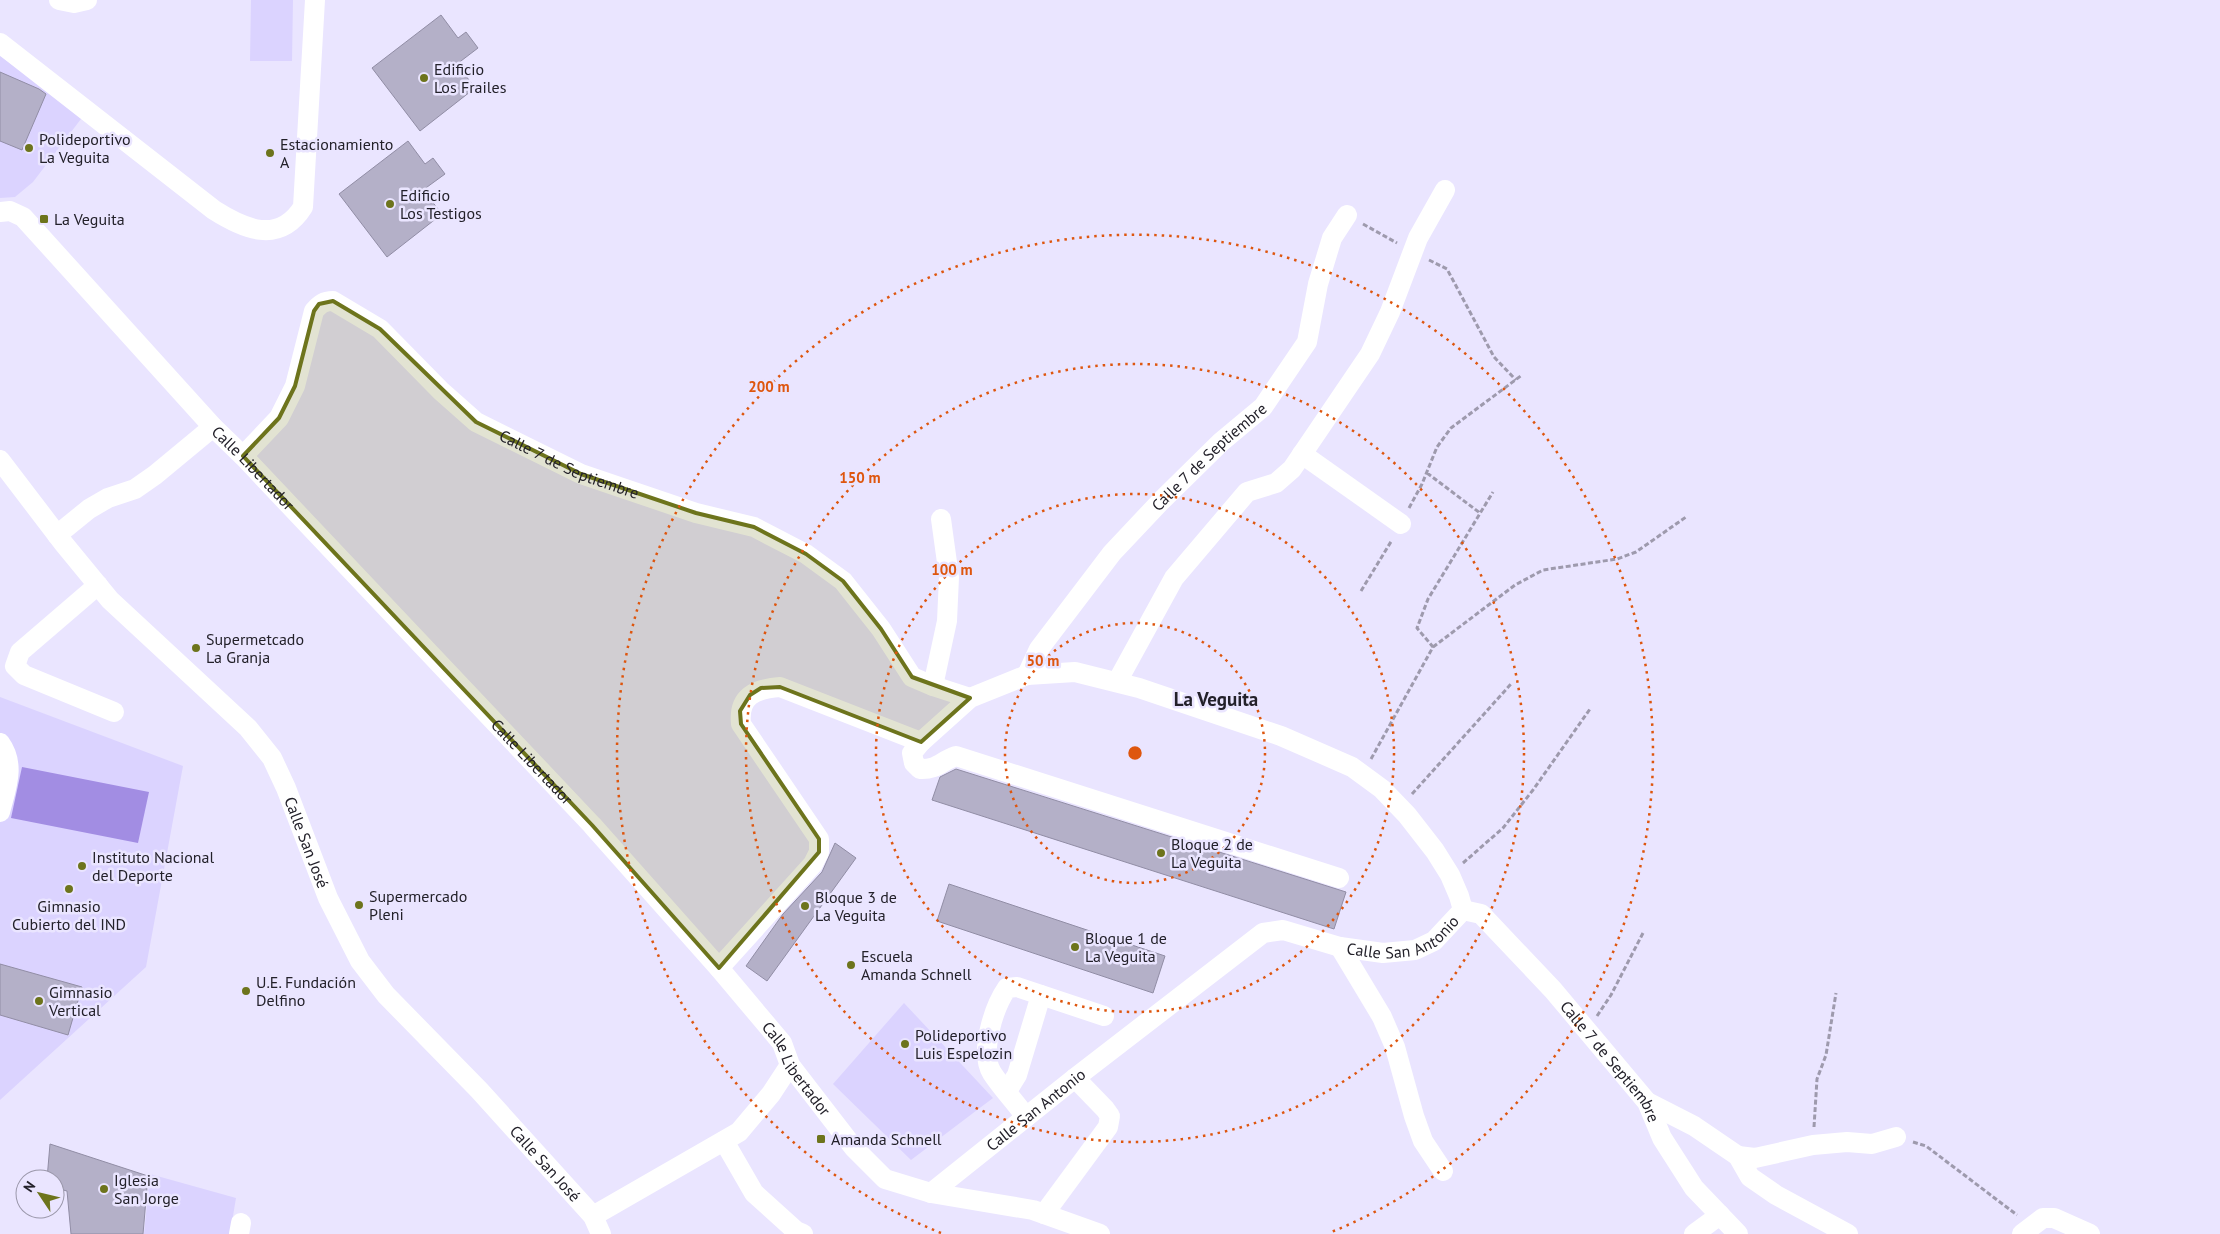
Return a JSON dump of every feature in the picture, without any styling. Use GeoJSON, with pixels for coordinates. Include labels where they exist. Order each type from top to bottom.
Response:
{"type":"FeatureCollection","features":[{"type":"Feature","properties":{"kind":"street"},"geometry":{"type":"LineString","coordinates":[[59,0],[74,3],[87,0]]}},
{"type":"Feature","properties":{"kind":"street"},"geometry":{"type":"LineString","coordinates":[[0,43],[214,210],[233,223],[258,231],[274,231],[298,215],[302,207],[300,115],[316,0]]}},
{"type":"Feature","properties":{"kind":"street"},"geometry":{"type":"LineString","coordinates":[[1117,682],[1174,578],[1247,492],[1276,483],[1292,469],[1370,354],[1390,312],[1418,238],[1445,190]]}},
{"type":"Feature","properties":{"kind":"street","name":"Calle Libertador"},"geometry":{"type":"LineString","coordinates":[[0,212],[10,211],[23,217],[212,427],[243,456],[592,825],[719,968],[782,1043],[790,1065],[854,1148],[885,1179],[931,1193],[1033,1210],[1044,1214],[1059,1228],[1100,1234]]}},
{"type":"Feature","properties":{"kind":"street","name":"Calle 7 de Septiembre"},"geometry":{"type":"LineString","coordinates":[[1027,675],[1039,649],[1112,553],[1208,455],[1263,407],[1307,342],[1318,284],[1332,238],[1347,215]]}},
{"type":"Feature","properties":{"kind":"street","name":"Calle 7 de Septiembre"},"geometry":{"type":"LineString","coordinates":[[243,456],[279,418],[295,386],[314,311],[319,304],[326,301],[334,301],[380,329],[441,391],[476,422],[581,474],[696,513],[754,527],[806,554],[843,581],[881,629],[912,677],[932,686],[970,698]]}},
{"type":"Feature","properties":{"kind":"street"},"geometry":{"type":"LineString","coordinates":[[58,535],[89,510],[108,498],[135,489],[155,475],[212,427]]}},
{"type":"Feature","properties":{"kind":"street"},"geometry":{"type":"LineString","coordinates":[[1302,454],[1401,524]]}},
{"type":"Feature","properties":{"kind":"street","name":"Calle San José"},"geometry":{"type":"LineString","coordinates":[[0,460],[98,585],[147,635],[248,728],[272,758],[328,898],[360,961],[386,996],[478,1090],[597,1225]]}},
{"type":"Feature","properties":{"kind":"street"},"geometry":{"type":"LineString","coordinates":[[932,686],[947,621],[950,577],[941,519]]}},
{"type":"Feature","properties":{"kind":"street"},"geometry":{"type":"LineString","coordinates":[[98,585],[20,652],[15,666],[24,675],[114,712]]}},
{"type":"Feature","properties":{"kind":"street","name":"Calle San Antonio"},"geometry":{"type":"LineString","coordinates":[[920,742],[970,698],[1027,675],[1076,672],[1139,688],[1281,736],[1352,767],[1382,789],[1435,851],[1450,875],[1463,910],[1434,941],[1415,950],[1383,953],[1340,947],[1300,933],[1283,930],[1262,933],[931,1193]]}},
{"type":"Feature","properties":{"kind":"street"},"geometry":{"type":"LineString","coordinates":[[719,968],[813,864],[819,852],[818,839],[741,724],[740,711],[750,695],[762,688],[780,687],[920,742],[912,753],[914,763],[920,769],[931,770],[945,760],[956,756],[1338,878]]}},
{"type":"Feature","properties":{"kind":"street"},"geometry":{"type":"LineString","coordinates":[[0,742],[7,752],[10,776],[0,812]]}},
{"type":"Feature","properties":{"kind":"street","name":"Calle 7 de Septiembre"},"geometry":{"type":"LineString","coordinates":[[1463,910],[1481,914],[1553,990],[1587,1030],[1647,1102],[1662,1138],[1694,1188],[1738,1234]]}},
{"type":"Feature","properties":{"kind":"street"},"geometry":{"type":"LineString","coordinates":[[1340,947],[1382,1017],[1394,1047],[1423,1141],[1443,1171]]}},
{"type":"Feature","properties":{"kind":"street"},"geometry":{"type":"LineString","coordinates":[[1026,1117],[991,1072],[987,1057],[989,1030],[1000,999],[1007,988],[1016,987],[1104,1016]]}},
{"type":"Feature","properties":{"kind":"street"},"geometry":{"type":"LineString","coordinates":[[1007,1091],[1017,1075],[1041,995]]}},
{"type":"Feature","properties":{"kind":"street"},"geometry":{"type":"LineString","coordinates":[[597,1225],[739,1132],[771,1094],[790,1065]]}},
{"type":"Feature","properties":{"kind":"street"},"geometry":{"type":"LineString","coordinates":[[1044,1214],[1108,1127],[1110,1116],[1075,1078]]}},
{"type":"Feature","properties":{"kind":"street"},"geometry":{"type":"LineString","coordinates":[[1647,1102],[1694,1126],[1738,1156],[1750,1177],[1776,1195],[1848,1234]]}},
{"type":"Feature","properties":{"kind":"street"},"geometry":{"type":"LineString","coordinates":[[1738,1156],[1755,1158],[1813,1145],[1847,1142],[1872,1144],[1896,1137]]}},
{"type":"Feature","properties":{"kind":"street"},"geometry":{"type":"LineString","coordinates":[[724,1141],[754,1192],[796,1231],[803,1234]]}},
{"type":"Feature","properties":{"kind":"street"},"geometry":{"type":"LineString","coordinates":[[1694,1234],[1720,1215]]}},
{"type":"Feature","properties":{"kind":"street"},"geometry":{"type":"LineString","coordinates":[[2027,1230],[2043,1218],[2054,1218],[2090,1234]]}},
{"type":"Feature","properties":{"kind":"path"},"geometry":{"type":"LineString","coordinates":[[1347,215],[1446,269],[1494,358],[1516,380]]}},
{"type":"Feature","properties":{"kind":"path"},"geometry":{"type":"LineString","coordinates":[[1361,591],[1401,524],[1427,473],[1437,447],[1451,428],[1522,375]]}},
{"type":"Feature","properties":{"kind":"path"},"geometry":{"type":"LineString","coordinates":[[1427,473],[1480,513]]}},
{"type":"Feature","properties":{"kind":"path"},"geometry":{"type":"LineString","coordinates":[[1433,647],[1417,628],[1428,599],[1493,492]]}},
{"type":"Feature","properties":{"kind":"path"},"geometry":{"type":"LineString","coordinates":[[1363,775],[1433,647],[1515,585],[1543,570],[1617,559],[1636,552],[1686,517]]}},
{"type":"Feature","properties":{"kind":"path"},"geometry":{"type":"LineString","coordinates":[[1400,808],[1511,684]]}},
{"type":"Feature","properties":{"kind":"path"},"geometry":{"type":"LineString","coordinates":[[1450,875],[1503,828],[1533,790],[1590,709]]}},
{"type":"Feature","properties":{"kind":"path"},"geometry":{"type":"LineString","coordinates":[[1587,1030],[1611,995],[1643,933]]}},
{"type":"Feature","properties":{"kind":"path"},"geometry":{"type":"LineString","coordinates":[[1813,1145],[1817,1079],[1826,1055],[1836,993]]}},
{"type":"Feature","properties":{"kind":"path"},"geometry":{"type":"LineString","coordinates":[[1896,1137],[1926,1146],[2027,1230]]}},
{"type":"Feature","properties":{"kind":"highlighted area"},"geometry":{"type":"Polygon","coordinates":[[[333,301],[380,329],[476,422],[581,474],[696,513],[754,527],[806,554],[843,581],[881,629],[912,677],[970,698],[921,742],[780,687],[761,688],[750,695],[740,711],[741,724],[819,839],[819,852],[719,968],[592,825],[243,456],[279,418],[295,386],[314,311],[319,304],[333,301]]]}},
{"type":"Feature","properties":{"kind":"shaded area"},"geometry":{"type":"Polygon","coordinates":[[[251,0],[293,0],[292,61],[250,61],[251,0]]]}},
{"type":"Feature","properties":{"kind":"shaded area","name":"Polideportivo La Veguita"},"geometry":{"type":"Polygon","coordinates":[[[0,56],[84,115],[33,182],[15,197],[0,198],[0,56]]]}},
{"type":"Feature","properties":{"kind":"shaded area","name":"Instituto Nacional del Deporte"},"geometry":{"type":"Polygon","coordinates":[[[0,697],[183,766],[146,967],[0,1100],[0,697]]]}},
{"type":"Feature","properties":{"kind":"shaded area"},"geometry":{"type":"Polygon","coordinates":[[[22,767],[149,792],[138,843],[11,818],[22,767]]]}},
{"type":"Feature","properties":{"kind":"shaded area","name":"Polideportivo Luis Espelozin"},"geometry":{"type":"Polygon","coordinates":[[[904,1003],[993,1098],[911,1160],[833,1084],[904,1003]]]}},
{"type":"Feature","properties":{"kind":"shaded area"},"geometry":{"type":"Polygon","coordinates":[[[150,1174],[236,1198],[230,1234],[144,1234],[150,1174]]]}},
{"type":"Feature","properties":{"kind":"building","name":"Edificio Los Frailes"},"geometry":{"type":"Polygon","coordinates":[[[441,15],[458,38],[466,32],[478,48],[457,64],[475,88],[420,131],[372,68],[441,15]]]}},
{"type":"Feature","properties":{"kind":"building"},"geometry":{"type":"Polygon","coordinates":[[[0,72],[46,94],[22,150],[0,141],[0,72]]]}},
{"type":"Feature","properties":{"kind":"building","name":"Edificio Los Testigos"},"geometry":{"type":"Polygon","coordinates":[[[408,141],[425,164],[433,158],[445,174],[423,190],[442,214],[387,257],[339,194],[408,141]]]}},
{"type":"Feature","properties":{"kind":"building","name":"Bloque 2 de La Veguita"},"geometry":{"type":"Polygon","coordinates":[[[956,769],[1346,892],[1334,929],[932,800],[940,777],[956,769]]]}},
{"type":"Feature","properties":{"kind":"building","name":"Bloque 3 de La Veguita"},"geometry":{"type":"Polygon","coordinates":[[[835,843],[856,858],[767,981],[746,966],[783,914],[822,872],[835,843]]]}},
{"type":"Feature","properties":{"kind":"building","name":"Bloque 1 de La Veguita"},"geometry":{"type":"Polygon","coordinates":[[[949,884],[1165,956],[1153,993],[937,921],[949,884]]]}},
{"type":"Feature","properties":{"kind":"building","name":"Gimnasio Vertical"},"geometry":{"type":"Polygon","coordinates":[[[0,964],[82,987],[68,1035],[0,1015],[0,964]]]}},
{"type":"Feature","properties":{"kind":"building","name":"Iglesia San Jorge"},"geometry":{"type":"Polygon","coordinates":[[[50,1144],[148,1176],[143,1234],[71,1234],[67,1191],[65,1190],[65,1169],[48,1169],[50,1144]]]}},
{"type":"Feature","properties":{"kind":"place","name":"Edificio Los Frailes"},"geometry":{"type":"Point","coordinates":[424,78]}},
{"type":"Feature","properties":{"kind":"place","name":"Polideportivo La Veguita"},"geometry":{"type":"Point","coordinates":[29,148]}},
{"type":"Feature","properties":{"kind":"place","name":"Estacionamiento A"},"geometry":{"type":"Point","coordinates":[270,153]}},
{"type":"Feature","properties":{"kind":"place","name":"Edificio Los Testigos"},"geometry":{"type":"Point","coordinates":[390,204]}},
{"type":"Feature","properties":{"kind":"place","name":"La Veguita"},"geometry":{"type":"Point","coordinates":[44,219]}},
{"type":"Feature","properties":{"kind":"place","name":"Supermetcado La Granja"},"geometry":{"type":"Point","coordinates":[196,648]}},
{"type":"Feature","properties":{"kind":"place","name":"Bloque 2 de La Veguita"},"geometry":{"type":"Point","coordinates":[1161,853]}},
{"type":"Feature","properties":{"kind":"place","name":"Instituto Nacional del Deporte"},"geometry":{"type":"Point","coordinates":[82,866]}},
{"type":"Feature","properties":{"kind":"place","name":"Gimnasio Cubierto del IND"},"geometry":{"type":"Point","coordinates":[69,889]}},
{"type":"Feature","properties":{"kind":"place","name":"Supermercado Pleni"},"geometry":{"type":"Point","coordinates":[359,905]}},
{"type":"Feature","properties":{"kind":"place","name":"Bloque 3 de La Veguita"},"geometry":{"type":"Point","coordinates":[805,906]}},
{"type":"Feature","properties":{"kind":"place","name":"Bloque 1 de La Veguita"},"geometry":{"type":"Point","coordinates":[1075,947]}},
{"type":"Feature","properties":{"kind":"place","name":"Escuela Amanda Schnell"},"geometry":{"type":"Point","coordinates":[851,965]}},
{"type":"Feature","properties":{"kind":"place","name":"U.E. Fundación Delfino"},"geometry":{"type":"Point","coordinates":[246,991]}},
{"type":"Feature","properties":{"kind":"place","name":"Gimnasio Vertical"},"geometry":{"type":"Point","coordinates":[39,1001]}},
{"type":"Feature","properties":{"kind":"place","name":"Polideportivo Luis Espelozin"},"geometry":{"type":"Point","coordinates":[905,1044]}},
{"type":"Feature","properties":{"kind":"place","name":"Amanda Schnell"},"geometry":{"type":"Point","coordinates":[821,1139]}},
{"type":"Feature","properties":{"kind":"place","name":"Iglesia San Jorge"},"geometry":{"type":"Point","coordinates":[104,1189]}},
{"type":"Feature","properties":{"kind":"district","name":"La Veguita"},"geometry":{"type":"Point","coordinates":[1216,699]}}]}
